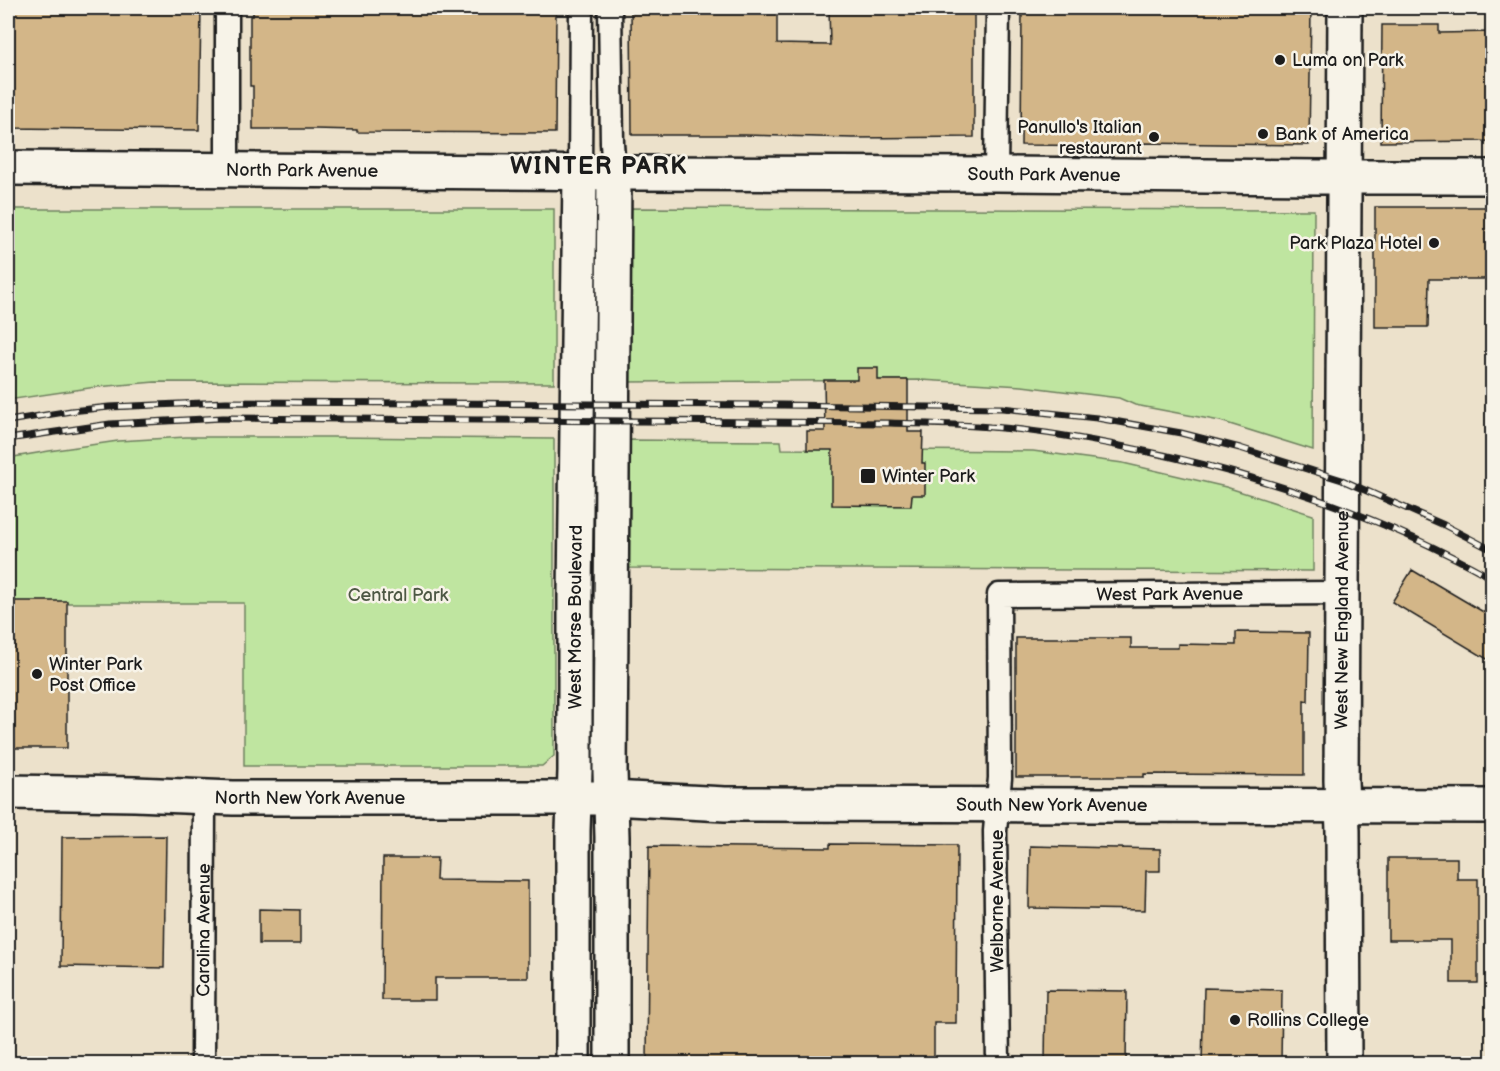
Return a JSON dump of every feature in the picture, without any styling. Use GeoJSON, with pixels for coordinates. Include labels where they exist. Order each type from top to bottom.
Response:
{"type":"FeatureCollection","features":[{"type":"Feature","properties":{"kind":"street"},"geometry":{"type":"LineString","coordinates":[[227,8],[227,169]]}},
{"type":"Feature","properties":{"kind":"street"},"geometry":{"type":"LineString","coordinates":[[580,8],[597,172]]}},
{"type":"Feature","properties":{"kind":"street"},"geometry":{"type":"LineString","coordinates":[[597,172],[612,143],[610,8]]}},
{"type":"Feature","properties":{"kind":"street"},"geometry":{"type":"LineString","coordinates":[[996,174],[998,8]]}},
{"type":"Feature","properties":{"kind":"street","name":"West New England Avenue"},"geometry":{"type":"LineString","coordinates":[[1344,1064],[1341,780],[1345,8]]}},
{"type":"Feature","properties":{"kind":"street","name":"North Park Avenue"},"geometry":{"type":"LineString","coordinates":[[8,168],[597,172]]}},
{"type":"Feature","properties":{"kind":"street","name":"South Park Avenue"},"geometry":{"type":"LineString","coordinates":[[597,172],[1492,177]]}},
{"type":"Feature","properties":{"kind":"street","name":"West Morse Boulevard"},"geometry":{"type":"LineString","coordinates":[[597,172],[614,363],[610,597],[612,1064]]}},
{"type":"Feature","properties":{"kind":"street","name":"West Morse Boulevard"},"geometry":{"type":"LineString","coordinates":[[573,1064],[575,597],[597,172]]}},
{"type":"Feature","properties":{"kind":"street","name":"West Park Avenue"},"geometry":{"type":"LineString","coordinates":[[999,595],[1342,593]]}},
{"type":"Feature","properties":{"kind":"street","name":"Welborne Avenue"},"geometry":{"type":"LineString","coordinates":[[998,1064],[996,843],[1000,778],[999,595]]}},
{"type":"Feature","properties":{"kind":"street"},"geometry":{"type":"LineString","coordinates":[[575,597],[610,597]]}},
{"type":"Feature","properties":{"kind":"street","name":"North New York Avenue"},"geometry":{"type":"LineString","coordinates":[[8,792],[256,798],[611,798]]}},
{"type":"Feature","properties":{"kind":"street","name":"Carolina Avenue"},"geometry":{"type":"LineString","coordinates":[[203,1064],[204,797]]}},
{"type":"Feature","properties":{"kind":"street","name":"South New York Avenue"},"geometry":{"type":"LineString","coordinates":[[611,798],[725,804],[1492,806]]}},
{"type":"Feature","properties":{"kind":"green space"},"geometry":{"type":"Polygon","coordinates":[[[625,208],[1314,210],[1313,450],[1220,421],[1135,405],[1119,398],[1022,386],[921,380],[626,382],[625,208]]]}},
{"type":"Feature","properties":{"kind":"green space"},"geometry":{"type":"Polygon","coordinates":[[[8,209],[554,209],[554,383],[155,382],[96,387],[8,400],[8,209]]]}},
{"type":"Feature","properties":{"kind":"green space","name":"Central Park"},"geometry":{"type":"Polygon","coordinates":[[[186,437],[554,439],[554,756],[542,766],[244,766],[244,603],[8,603],[8,458],[118,441],[186,437]]]}},
{"type":"Feature","properties":{"kind":"green space"},"geometry":{"type":"Polygon","coordinates":[[[625,440],[781,441],[782,449],[1033,451],[1123,463],[1226,487],[1313,515],[1313,571],[623,568],[625,440]]]}},
{"type":"Feature","properties":{"kind":"building"},"geometry":{"type":"Polygon","coordinates":[[[8,8],[201,8],[199,130],[8,128],[8,8]]]}},
{"type":"Feature","properties":{"kind":"building"},"geometry":{"type":"Polygon","coordinates":[[[253,8],[556,8],[555,133],[253,129],[253,86],[250,86],[250,16],[253,16],[253,8]]]}},
{"type":"Feature","properties":{"kind":"building"},"geometry":{"type":"Polygon","coordinates":[[[631,8],[777,8],[777,44],[830,45],[829,8],[974,8],[974,137],[632,135],[631,8]]]}},
{"type":"Feature","properties":{"kind":"building"},"geometry":{"type":"Polygon","coordinates":[[[1022,8],[1311,8],[1309,145],[1139,143],[1139,146],[1021,145],[1022,8]]]}},
{"type":"Feature","properties":{"kind":"building"},"geometry":{"type":"Polygon","coordinates":[[[1382,25],[1439,25],[1439,33],[1492,32],[1492,141],[1381,142],[1382,25]]]}},
{"type":"Feature","properties":{"kind":"building","name":"Park Plaza Hotel"},"geometry":{"type":"Polygon","coordinates":[[[1375,207],[1492,207],[1492,279],[1429,279],[1428,327],[1375,327],[1375,207]]]}},
{"type":"Feature","properties":{"kind":"building"},"geometry":{"type":"Polygon","coordinates":[[[857,368],[878,368],[878,380],[908,380],[908,432],[923,432],[922,463],[925,463],[925,495],[912,495],[911,506],[832,505],[832,450],[807,450],[807,431],[825,431],[824,380],[857,380],[857,368]]]}},
{"type":"Feature","properties":{"kind":"building"},"geometry":{"type":"Polygon","coordinates":[[[1412,570],[1492,617],[1492,662],[1392,602],[1412,570]]]}},
{"type":"Feature","properties":{"kind":"building","name":"Winter Park Post Office"},"geometry":{"type":"Polygon","coordinates":[[[8,601],[67,601],[67,748],[8,748],[8,601]]]}},
{"type":"Feature","properties":{"kind":"building"},"geometry":{"type":"Polygon","coordinates":[[[1236,632],[1309,633],[1308,701],[1304,700],[1304,775],[1144,774],[1144,777],[1016,777],[1016,638],[1131,638],[1131,648],[1178,648],[1178,644],[1236,645],[1236,632]]]}},
{"type":"Feature","properties":{"kind":"building"},"geometry":{"type":"Polygon","coordinates":[[[166,836],[164,968],[61,966],[62,837],[166,836]]]}},
{"type":"Feature","properties":{"kind":"building"},"geometry":{"type":"Polygon","coordinates":[[[830,844],[957,845],[956,1023],[934,1023],[934,1064],[647,1064],[649,846],[830,848],[830,844]]]}},
{"type":"Feature","properties":{"kind":"building"},"geometry":{"type":"Polygon","coordinates":[[[1030,846],[1160,849],[1160,871],[1146,871],[1145,910],[1029,908],[1030,846]]]}},
{"type":"Feature","properties":{"kind":"building"},"geometry":{"type":"Polygon","coordinates":[[[383,858],[437,858],[436,880],[528,881],[528,978],[435,978],[435,1000],[382,1000],[383,858]]]}},
{"type":"Feature","properties":{"kind":"building"},"geometry":{"type":"Polygon","coordinates":[[[1388,858],[1457,858],[1457,879],[1478,879],[1478,983],[1451,983],[1451,940],[1388,940],[1388,858]]]}},
{"type":"Feature","properties":{"kind":"building"},"geometry":{"type":"Polygon","coordinates":[[[259,909],[300,910],[300,944],[259,944],[259,909]]]}},
{"type":"Feature","properties":{"kind":"building"},"geometry":{"type":"Polygon","coordinates":[[[1204,988],[1282,990],[1281,1064],[1202,1064],[1204,988]]]}},
{"type":"Feature","properties":{"kind":"building"},"geometry":{"type":"Polygon","coordinates":[[[1046,990],[1127,991],[1126,1064],[1045,1064],[1046,990]]]}},
{"type":"Feature","properties":{"kind":"railway"},"geometry":{"type":"LineString","coordinates":[[8,421],[109,407],[226,402],[1002,408],[1097,418],[1181,433],[1240,448],[1342,480],[1444,525],[1492,550]]}},
{"type":"Feature","properties":{"kind":"railway"},"geometry":{"type":"LineString","coordinates":[[8,439],[110,424],[223,418],[890,423],[1007,428],[1058,435],[1173,457],[1267,483],[1360,515],[1405,534],[1492,578]]}},
{"type":"Feature","properties":{"kind":"place","name":"Luma on Park"},"geometry":{"type":"Point","coordinates":[1280,60]}},
{"type":"Feature","properties":{"kind":"place","name":"Bank of America"},"geometry":{"type":"Point","coordinates":[1263,134]}},
{"type":"Feature","properties":{"kind":"place","name":"Panullo's Italian restaurant"},"geometry":{"type":"Point","coordinates":[1154,137]}},
{"type":"Feature","properties":{"kind":"place","name":"Park Plaza Hotel"},"geometry":{"type":"Point","coordinates":[1434,243]}},
{"type":"Feature","properties":{"kind":"place","name":"Winter Park"},"geometry":{"type":"Point","coordinates":[868,476]}},
{"type":"Feature","properties":{"kind":"place","name":"Winter Park Post Office"},"geometry":{"type":"Point","coordinates":[37,674]}},
{"type":"Feature","properties":{"kind":"place","name":"Rollins College"},"geometry":{"type":"Point","coordinates":[1235,1020]}},
{"type":"Feature","properties":{"kind":"district","name":"WINTER PARK"},"geometry":{"type":"Point","coordinates":[599,166]}}]}
